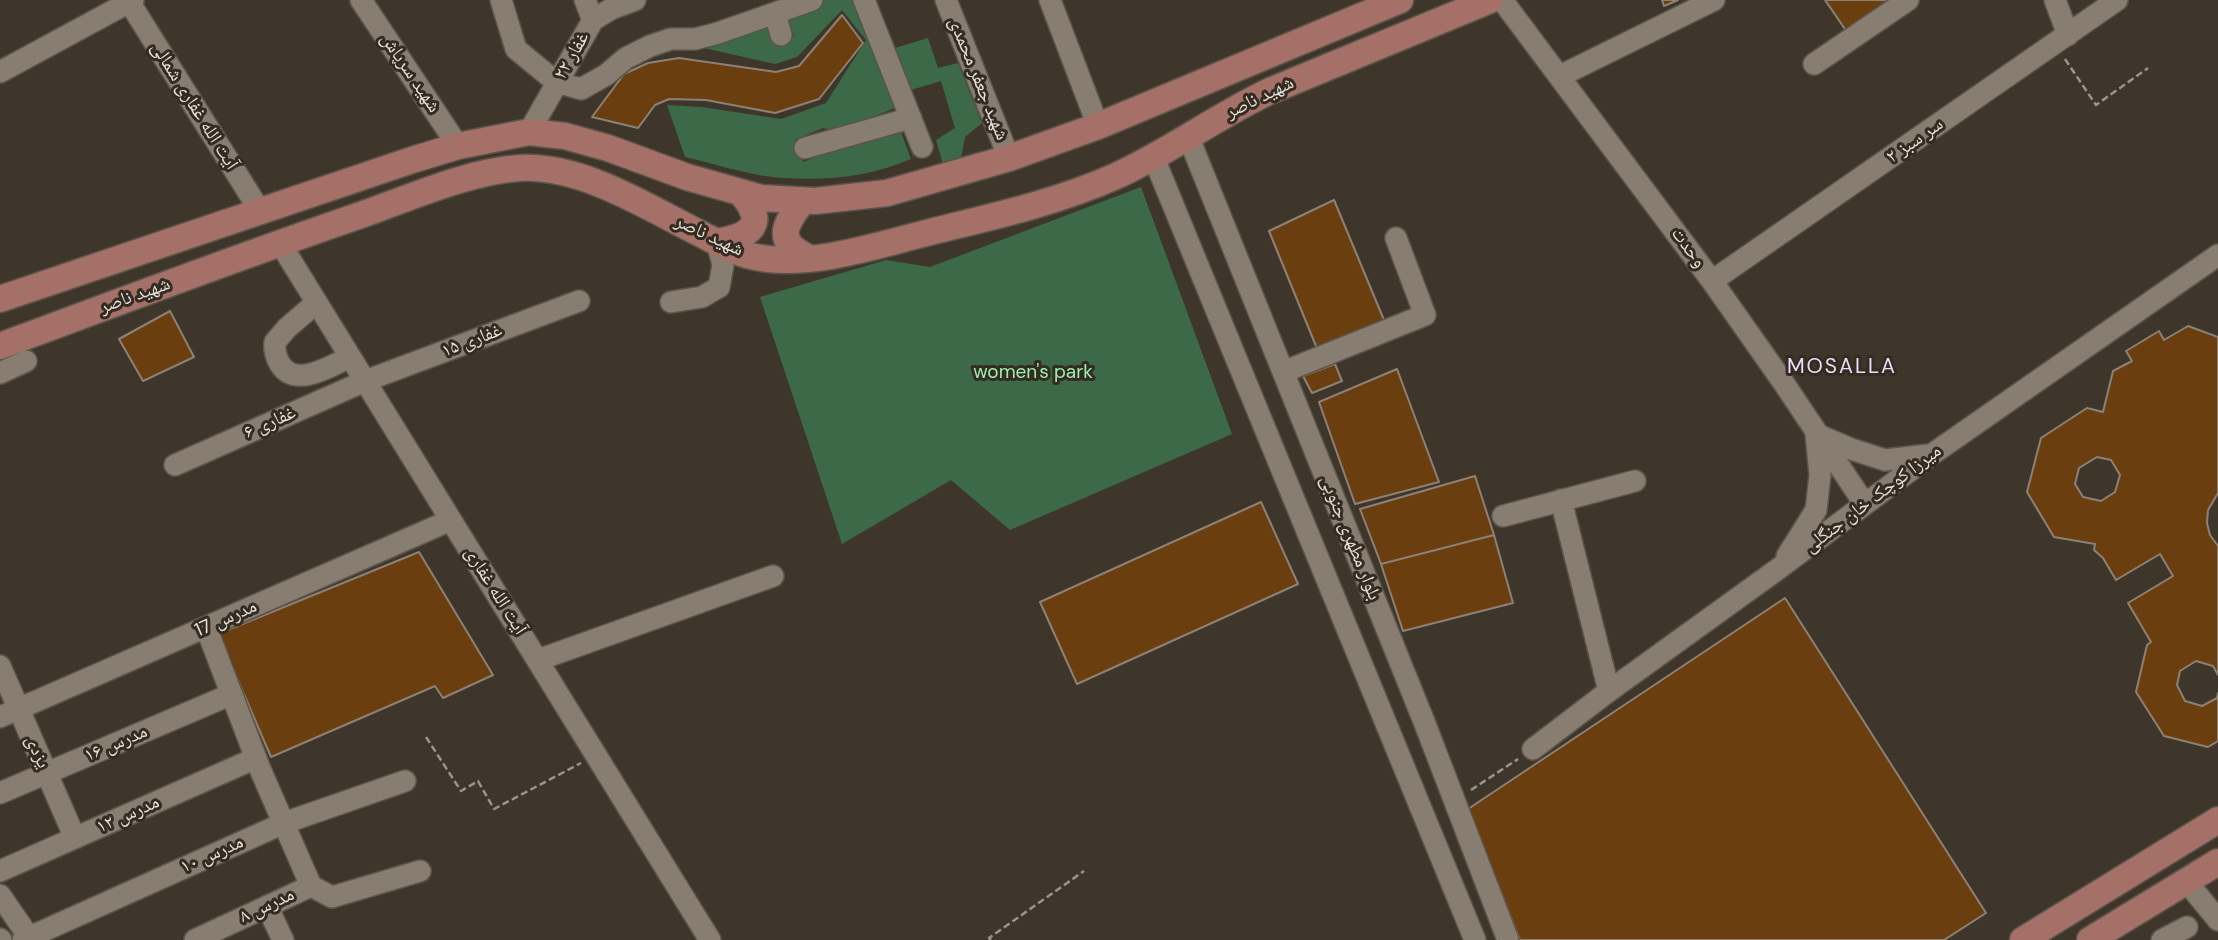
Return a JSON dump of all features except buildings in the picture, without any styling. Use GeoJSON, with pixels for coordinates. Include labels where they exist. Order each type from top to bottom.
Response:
{"type":"FeatureCollection","features":[{"type":"Feature","properties":{"kind":"main road"},"geometry":{"type":"LineString","coordinates":[[1350,20],[1369,0]]}},
{"type":"Feature","properties":{"kind":"main road","name":"شهید ناصر"},"geometry":{"type":"LineString","coordinates":[[0,299],[458,146],[529,132],[565,136],[608,148],[687,177],[761,198],[803,201],[848,199],[887,193],[1009,158],[1098,126],[1400,0]]}},
{"type":"Feature","properties":{"kind":"main road","name":"شهید ناصر"},"geometry":{"type":"LineString","coordinates":[[0,346],[279,243],[486,172],[522,168],[572,174],[631,199],[744,254],[765,259],[793,260],[847,252],[1023,209],[1074,193],[1118,175],[1270,91],[1489,0]]}},
{"type":"Feature","properties":{"kind":"main road"},"geometry":{"type":"LineString","coordinates":[[717,242],[736,239],[746,234],[753,226],[755,215],[752,205],[741,193]]}},
{"type":"Feature","properties":{"kind":"main road"},"geometry":{"type":"LineString","coordinates":[[803,201],[788,220],[786,240],[790,247],[809,258]]}},
{"type":"Feature","properties":{"kind":"main road"},"geometry":{"type":"LineString","coordinates":[[2023,940],[2218,820]]}},
{"type":"Feature","properties":{"kind":"main road"},"geometry":{"type":"LineString","coordinates":[[2090,940],[2218,862]]}},
{"type":"Feature","properties":{"kind":"street","name":"شهید سرپاش"},"geometry":{"type":"LineString","coordinates":[[361,0],[458,146]]}},
{"type":"Feature","properties":{"kind":"street"},"geometry":{"type":"LineString","coordinates":[[501,0],[516,49],[556,82],[581,89],[606,75],[626,58],[650,46],[671,39],[695,39],[718,33],[812,0]]}},
{"type":"Feature","properties":{"kind":"street"},"geometry":{"type":"LineString","coordinates":[[585,0],[593,20]]}},
{"type":"Feature","properties":{"kind":"street","name":"غفار ۲۲"},"geometry":{"type":"LineString","coordinates":[[529,132],[593,20],[611,9],[635,0]]}},
{"type":"Feature","properties":{"kind":"street"},"geometry":{"type":"LineString","coordinates":[[864,0],[922,147]]}},
{"type":"Feature","properties":{"kind":"street","name":"شهید جعفر محمدی"},"geometry":{"type":"LineString","coordinates":[[946,0],[1009,158]]}},
{"type":"Feature","properties":{"kind":"street"},"geometry":{"type":"LineString","coordinates":[[1050,0],[1098,126]]}},
{"type":"Feature","properties":{"kind":"street","name":"وحدت"},"geometry":{"type":"LineString","coordinates":[[1502,0],[1712,281],[1864,503]]}},
{"type":"Feature","properties":{"kind":"street"},"geometry":{"type":"LineString","coordinates":[[1560,76],[1714,0]]}},
{"type":"Feature","properties":{"kind":"street"},"geometry":{"type":"LineString","coordinates":[[1814,64],[1908,0]]}},
{"type":"Feature","properties":{"kind":"street"},"geometry":{"type":"LineString","coordinates":[[2055,0],[2061,40]]}},
{"type":"Feature","properties":{"kind":"street","name":"سر سبز ۲"},"geometry":{"type":"LineString","coordinates":[[1712,281],[2117,0]]}},
{"type":"Feature","properties":{"kind":"street"},"geometry":{"type":"LineString","coordinates":[[0,72],[130,1]]}},
{"type":"Feature","properties":{"kind":"street","name":"آیت الله غفاری شمالی"},"geometry":{"type":"LineString","coordinates":[[130,1],[260,211]]}},
{"type":"Feature","properties":{"kind":"street"},"geometry":{"type":"LineString","coordinates":[[775,13],[781,35]]}},
{"type":"Feature","properties":{"kind":"street"},"geometry":{"type":"LineString","coordinates":[[805,148],[911,118]]}},
{"type":"Feature","properties":{"kind":"street","name":"بلوار مطهری جنوبی"},"geometry":{"type":"LineString","coordinates":[[1188,136],[1425,724],[1508,940]]}},
{"type":"Feature","properties":{"kind":"street","name":"بلوار مطهری جنوبی"},"geometry":{"type":"LineString","coordinates":[[1153,156],[1450,877],[1469,937]]}},
{"type":"Feature","properties":{"kind":"street"},"geometry":{"type":"LineString","coordinates":[[1283,372],[1425,315],[1396,238]]}},
{"type":"Feature","properties":{"kind":"street"},"geometry":{"type":"LineString","coordinates":[[671,302],[702,297],[719,287],[723,265],[717,242]]}},
{"type":"Feature","properties":{"kind":"street","name":"آیت الله غفاری"},"geometry":{"type":"LineString","coordinates":[[279,243],[710,940]]}},
{"type":"Feature","properties":{"kind":"street","name":"میرزا کوچک خان جنگلی"},"geometry":{"type":"LineString","coordinates":[[1533,749],[1864,503],[2218,255]]}},
{"type":"Feature","properties":{"kind":"street","name":"غفاری ۱۵"},"geometry":{"type":"LineString","coordinates":[[365,381],[579,301]]}},
{"type":"Feature","properties":{"kind":"street"},"geometry":{"type":"LineString","coordinates":[[316,303],[279,335],[275,342],[275,354],[282,368],[294,375],[304,376],[350,357]]}},
{"type":"Feature","properties":{"kind":"street"},"geometry":{"type":"LineString","coordinates":[[0,373],[26,361]]}},
{"type":"Feature","properties":{"kind":"street","name":"غفاری ۶"},"geometry":{"type":"LineString","coordinates":[[175,465],[365,381]]}},
{"type":"Feature","properties":{"kind":"street"},"geometry":{"type":"LineString","coordinates":[[1778,569],[1816,510],[1819,475],[1816,433],[1851,449],[1885,460],[1931,455]]}},
{"type":"Feature","properties":{"kind":"street"},"geometry":{"type":"LineString","coordinates":[[1280,464],[1314,450]]}},
{"type":"Feature","properties":{"kind":"street"},"geometry":{"type":"LineString","coordinates":[[1503,516],[1635,481]]}},
{"type":"Feature","properties":{"kind":"street"},"geometry":{"type":"LineString","coordinates":[[1561,500],[1609,691]]}},
{"type":"Feature","properties":{"kind":"street","name":"مدرس 17"},"geometry":{"type":"LineString","coordinates":[[9,713],[451,520]]}},
{"type":"Feature","properties":{"kind":"street"},"geometry":{"type":"LineString","coordinates":[[538,660],[773,576]]}},
{"type":"Feature","properties":{"kind":"street"},"geometry":{"type":"LineString","coordinates":[[206,627],[256,758],[311,886]]}},
{"type":"Feature","properties":{"kind":"street","name":"یزدی"},"geometry":{"type":"LineString","coordinates":[[0,666],[9,713],[47,774],[75,838]]}},
{"type":"Feature","properties":{"kind":"street","name":"مدرس ۱۶"},"geometry":{"type":"LineString","coordinates":[[0,793],[232,694]]}},
{"type":"Feature","properties":{"kind":"street","name":"مدرس ۱۲"},"geometry":{"type":"LineString","coordinates":[[0,871],[256,758]]}},
{"type":"Feature","properties":{"kind":"street","name":"مدرس ۱۰"},"geometry":{"type":"LineString","coordinates":[[28,939],[284,823],[405,781]]}},
{"type":"Feature","properties":{"kind":"street"},"geometry":{"type":"LineString","coordinates":[[1450,877],[1479,864]]}},
{"type":"Feature","properties":{"kind":"street","name":"مدرس ۸"},"geometry":{"type":"LineString","coordinates":[[195,940],[311,886],[332,897],[420,871]]}},
{"type":"Feature","properties":{"kind":"street"},"geometry":{"type":"LineString","coordinates":[[2186,881],[2216,911]]}},
{"type":"Feature","properties":{"kind":"street"},"geometry":{"type":"LineString","coordinates":[[0,895],[28,939]]}},
{"type":"Feature","properties":{"kind":"street"},"geometry":{"type":"LineString","coordinates":[[267,906],[283,940]]}},
{"type":"Feature","properties":{"kind":"street"},"geometry":{"type":"LineString","coordinates":[[2162,940],[2187,927]]}},
{"type":"Feature","properties":{"kind":"path"},"geometry":{"type":"LineString","coordinates":[[2061,40],[2096,105],[2148,68]]}},
{"type":"Feature","properties":{"kind":"path"},"geometry":{"type":"LineString","coordinates":[[426,737],[461,791],[478,781],[494,810],[596,755]]}},
{"type":"Feature","properties":{"kind":"path"},"geometry":{"type":"LineString","coordinates":[[1453,801],[1533,749]]}},
{"type":"Feature","properties":{"kind":"path"},"geometry":{"type":"LineString","coordinates":[[991,940],[989,938],[1084,871]]}},
{"type":"Feature","properties":{"kind":"green space"},"geometry":{"type":"Polygon","coordinates":[[[824,0],[858,0],[899,106],[861,122],[831,130],[823,128],[796,139],[803,162],[863,138],[901,132],[911,159],[865,173],[801,179],[761,175],[685,157],[667,105],[702,107],[781,119],[826,103],[866,40],[842,10],[797,57],[775,64],[704,48],[769,23],[775,44],[794,36],[787,15],[824,0]]]}},
{"type":"Feature","properties":{"kind":"green space"},"geometry":{"type":"Polygon","coordinates":[[[928,38],[938,68],[958,63],[982,123],[965,137],[961,158],[943,164],[936,140],[955,128],[941,81],[911,90],[895,48],[928,38]]]}},
{"type":"Feature","properties":{"kind":"green space","name":"women's park"},"geometry":{"type":"Polygon","coordinates":[[[1141,187],[1232,434],[1010,530],[951,480],[842,544],[760,297],[886,260],[930,267],[1141,187]]]}},
{"type":"Feature","properties":{"kind":"district","name":"MOSALLA"},"geometry":{"type":"Point","coordinates":[1842,367]}}]}
